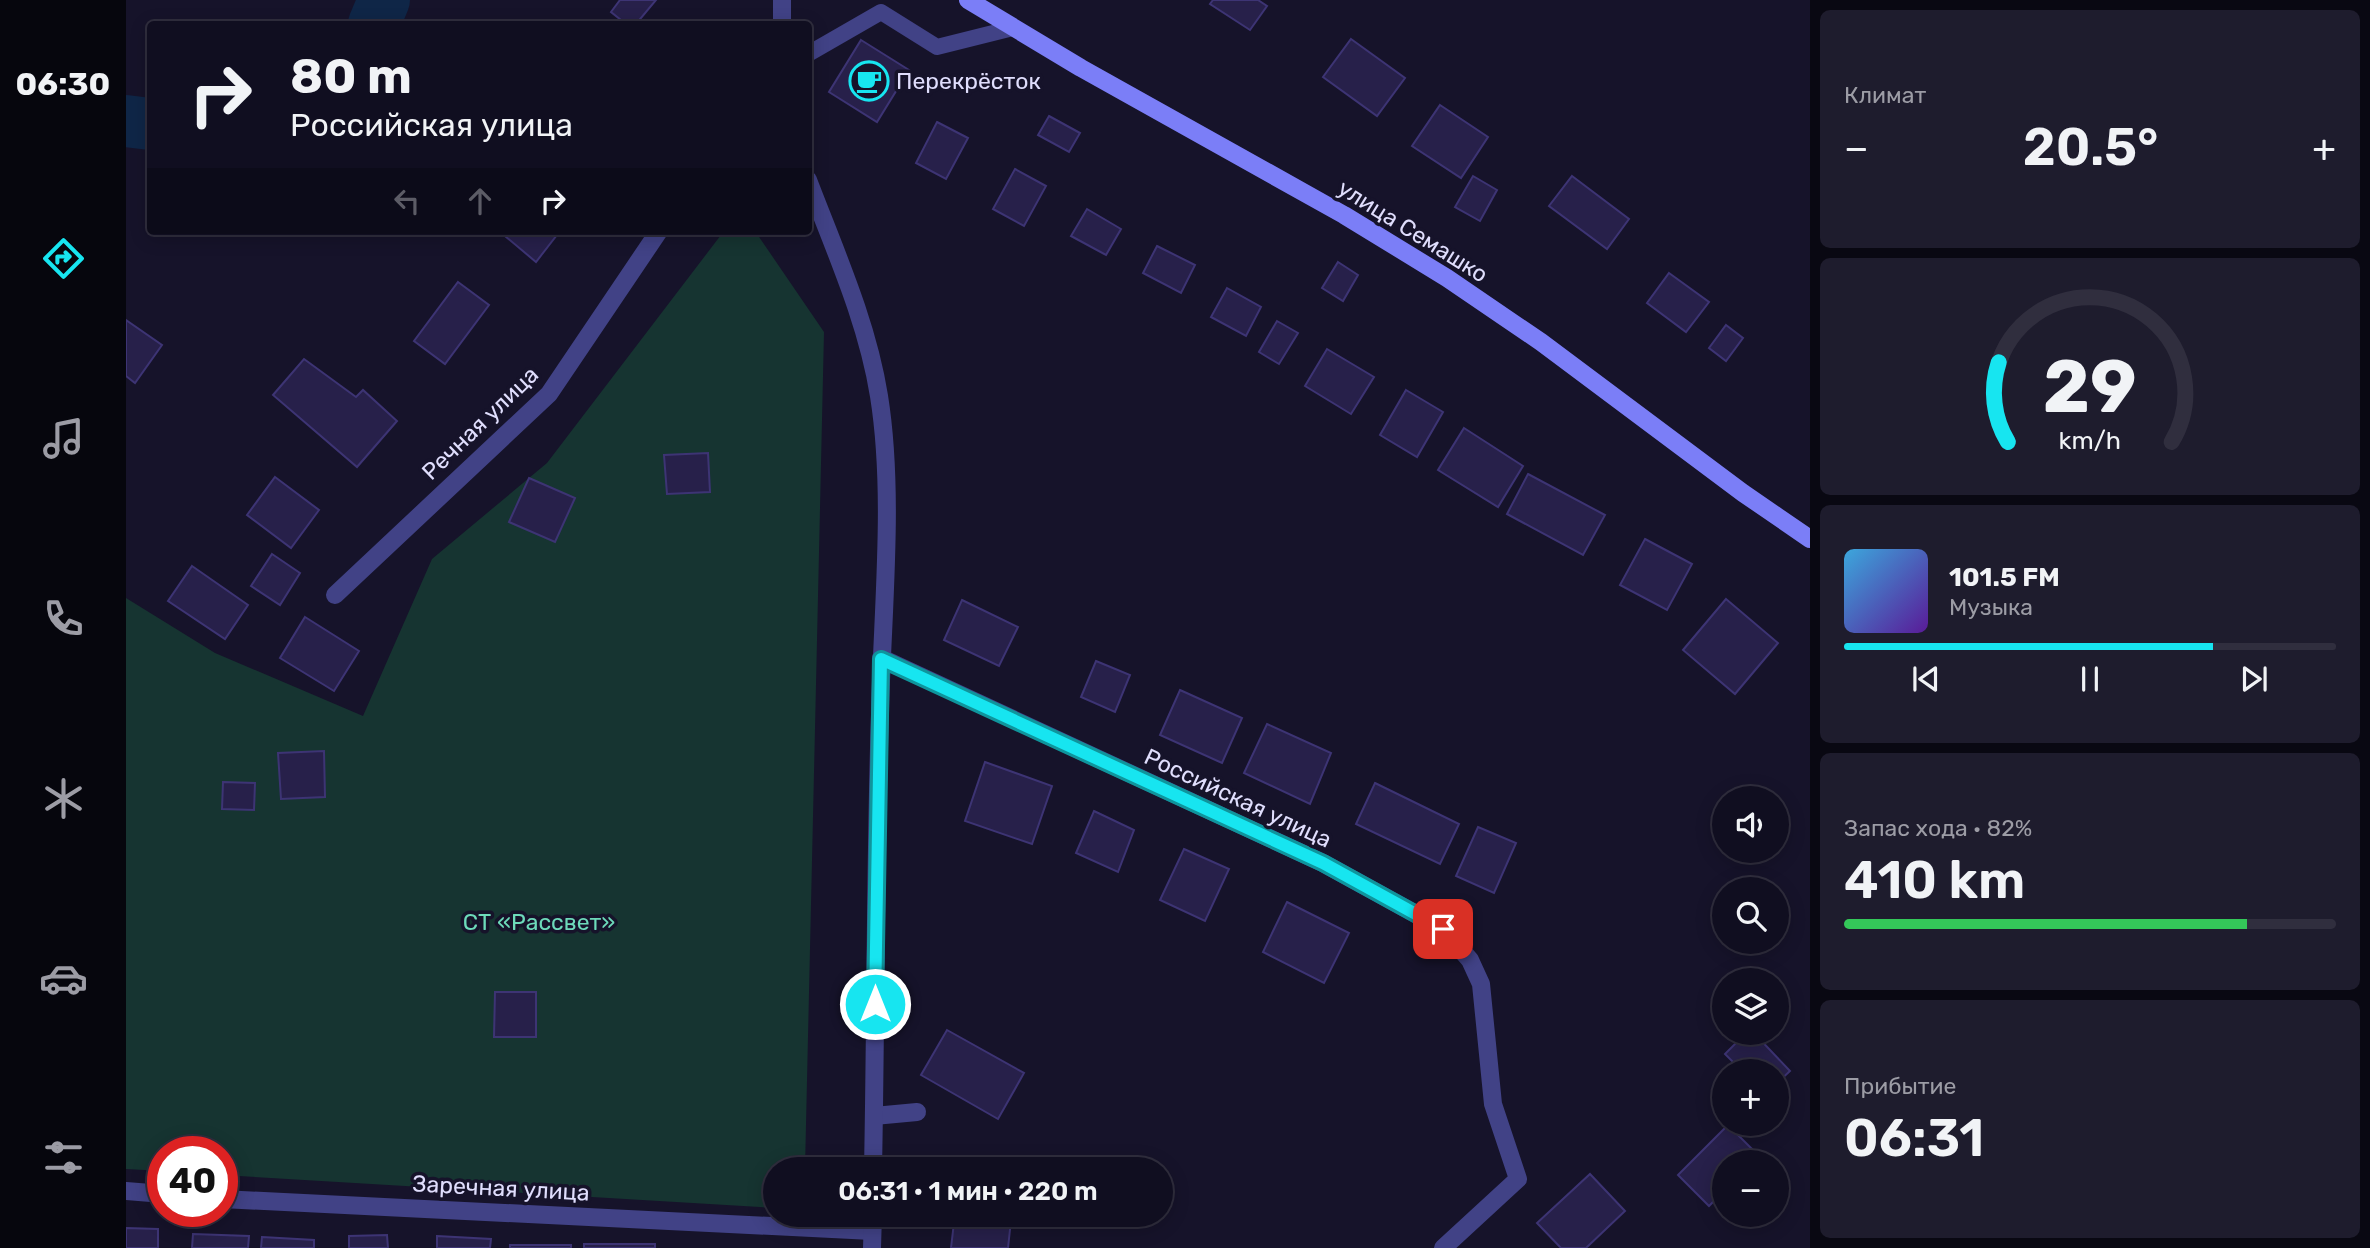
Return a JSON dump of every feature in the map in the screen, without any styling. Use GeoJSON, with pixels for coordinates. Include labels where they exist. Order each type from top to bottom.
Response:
{"type":"FeatureCollection","features":[{"type":"Feature","properties":{"kind":"main road","name":"улица Семашко"},"geometry":{"type":"LineString","coordinates":[[968,0],[1344,215],[1447,278],[1541,342],[1743,493],[1810,539]]}},
{"type":"Feature","properties":{"kind":"street"},"geometry":{"type":"LineString","coordinates":[[782,0],[782,21]]}},
{"type":"Feature","properties":{"kind":"street"},"geometry":{"type":"LineString","coordinates":[[812,191],[867,338],[880,398],[885,469],[873,1157]]}},
{"type":"Feature","properties":{"kind":"street","name":"Речная улица"},"geometry":{"type":"LineString","coordinates":[[335,595],[549,394],[656,235]]}},
{"type":"Feature","properties":{"kind":"street","name":"Российская улица"},"geometry":{"type":"LineString","coordinates":[[881,659],[1323,863],[1443,929],[1470,960],[1480,984],[1493,1104],[1518,1179],[1443,1248]]}},
{"type":"Feature","properties":{"kind":"street"},"geometry":{"type":"LineString","coordinates":[[874,1116],[917,1112]]}},
{"type":"Feature","properties":{"kind":"street"},"geometry":{"type":"LineString","coordinates":[[126,1191],[147,1193]]}},
{"type":"Feature","properties":{"kind":"street","name":"Заречная улица"},"geometry":{"type":"LineString","coordinates":[[238,1200],[872,1231]]}},
{"type":"Feature","properties":{"kind":"lane"},"geometry":{"type":"LineString","coordinates":[[812,52],[886,6],[937,47],[1013,27]]}},
{"type":"Feature","properties":{"kind":"green space","name":"СТ «Рассвет»"},"geometry":{"type":"Polygon","coordinates":[[[721,235],[758,235],[824,332],[805,1157],[763,1157],[763,1207],[238,1176],[238,1136],[147,1136],[147,1170],[126,1169],[126,598],[215,653],[363,716],[432,559],[547,463],[721,235]]]}},
{"type":"Feature","properties":{"kind":"building"},"geometry":{"type":"Polygon","coordinates":[[[620,0],[656,0],[638,21],[622,21],[611,12],[620,0]]]}},
{"type":"Feature","properties":{"kind":"building"},"geometry":{"type":"Polygon","coordinates":[[[1213,0],[1258,0],[1267,6],[1250,30],[1210,4],[1213,0]]]}},
{"type":"Feature","properties":{"kind":"building"},"geometry":{"type":"Polygon","coordinates":[[[1351,39],[1405,78],[1377,116],[1323,77],[1351,39]]]}},
{"type":"Feature","properties":{"kind":"building","name":"Перекрёсток"},"geometry":{"type":"Polygon","coordinates":[[[861,40],[909,70],[877,122],[829,92],[861,40]]]}},
{"type":"Feature","properties":{"kind":"building"},"geometry":{"type":"Polygon","coordinates":[[[1440,105],[1488,137],[1461,178],[1412,146],[1440,105]]]}},
{"type":"Feature","properties":{"kind":"building"},"geometry":{"type":"Polygon","coordinates":[[[1049,116],[1080,133],[1069,152],[1038,135],[1049,116]]]}},
{"type":"Feature","properties":{"kind":"building"},"geometry":{"type":"Polygon","coordinates":[[[937,122],[968,138],[946,179],[916,163],[937,122]]]}},
{"type":"Feature","properties":{"kind":"building"},"geometry":{"type":"Polygon","coordinates":[[[1015,169],[1046,186],[1024,226],[993,209],[1015,169]]]}},
{"type":"Feature","properties":{"kind":"building"},"geometry":{"type":"Polygon","coordinates":[[[1473,176],[1497,190],[1480,221],[1455,207],[1473,176]]]}},
{"type":"Feature","properties":{"kind":"building"},"geometry":{"type":"Polygon","coordinates":[[[1572,176],[1629,219],[1607,249],[1549,206],[1572,176]]]}},
{"type":"Feature","properties":{"kind":"building"},"geometry":{"type":"Polygon","coordinates":[[[1087,209],[1121,229],[1106,255],[1071,236],[1087,209]]]}},
{"type":"Feature","properties":{"kind":"building"},"geometry":{"type":"Polygon","coordinates":[[[506,235],[557,235],[536,262],[506,235]]]}},
{"type":"Feature","properties":{"kind":"building"},"geometry":{"type":"Polygon","coordinates":[[[1157,246],[1195,265],[1181,293],[1143,273],[1157,246]]]}},
{"type":"Feature","properties":{"kind":"building"},"geometry":{"type":"Polygon","coordinates":[[[1338,262],[1358,275],[1343,301],[1322,288],[1338,262]]]}},
{"type":"Feature","properties":{"kind":"building"},"geometry":{"type":"Polygon","coordinates":[[[1669,273],[1709,302],[1686,332],[1647,303],[1669,273]]]}},
{"type":"Feature","properties":{"kind":"building"},"geometry":{"type":"Polygon","coordinates":[[[458,282],[489,305],[445,364],[414,341],[458,282]]]}},
{"type":"Feature","properties":{"kind":"building"},"geometry":{"type":"Polygon","coordinates":[[[1227,288],[1261,307],[1246,336],[1211,317],[1227,288]]]}},
{"type":"Feature","properties":{"kind":"building"},"geometry":{"type":"Polygon","coordinates":[[[126,320],[162,345],[135,383],[126,376],[126,320]]]}},
{"type":"Feature","properties":{"kind":"building"},"geometry":{"type":"Polygon","coordinates":[[[1277,321],[1298,333],[1279,364],[1259,352],[1277,321]]]}},
{"type":"Feature","properties":{"kind":"building"},"geometry":{"type":"Polygon","coordinates":[[[1726,325],[1743,338],[1726,361],[1709,348],[1726,325]]]}},
{"type":"Feature","properties":{"kind":"building"},"geometry":{"type":"Polygon","coordinates":[[[1327,349],[1374,377],[1351,414],[1305,386],[1327,349]]]}},
{"type":"Feature","properties":{"kind":"building"},"geometry":{"type":"Polygon","coordinates":[[[304,359],[356,397],[363,390],[397,421],[357,467],[273,395],[304,359]]]}},
{"type":"Feature","properties":{"kind":"building"},"geometry":{"type":"Polygon","coordinates":[[[1406,390],[1443,412],[1417,457],[1380,435],[1406,390]]]}},
{"type":"Feature","properties":{"kind":"building"},"geometry":{"type":"Polygon","coordinates":[[[1464,428],[1523,466],[1498,507],[1438,470],[1464,428]]]}},
{"type":"Feature","properties":{"kind":"building"},"geometry":{"type":"Polygon","coordinates":[[[708,453],[710,492],[667,494],[664,455],[708,453]]]}},
{"type":"Feature","properties":{"kind":"building"},"geometry":{"type":"Polygon","coordinates":[[[1528,474],[1605,515],[1583,555],[1507,514],[1528,474]]]}},
{"type":"Feature","properties":{"kind":"building"},"geometry":{"type":"Polygon","coordinates":[[[275,477],[319,510],[291,548],[247,515],[275,477]]]}},
{"type":"Feature","properties":{"kind":"building"},"geometry":{"type":"Polygon","coordinates":[[[529,478],[575,498],[555,542],[509,522],[529,478]]]}},
{"type":"Feature","properties":{"kind":"building"},"geometry":{"type":"Polygon","coordinates":[[[1645,539],[1692,564],[1667,610],[1620,585],[1645,539]]]}},
{"type":"Feature","properties":{"kind":"building"},"geometry":{"type":"Polygon","coordinates":[[[272,554],[300,573],[280,605],[251,586],[272,554]]]}},
{"type":"Feature","properties":{"kind":"building"},"geometry":{"type":"Polygon","coordinates":[[[192,566],[248,605],[225,639],[168,601],[192,566]]]}},
{"type":"Feature","properties":{"kind":"building"},"geometry":{"type":"Polygon","coordinates":[[[1726,599],[1778,643],[1735,694],[1683,650],[1726,599]]]}},
{"type":"Feature","properties":{"kind":"building"},"geometry":{"type":"Polygon","coordinates":[[[962,600],[1018,627],[999,666],[944,640],[962,600]]]}},
{"type":"Feature","properties":{"kind":"building"},"geometry":{"type":"Polygon","coordinates":[[[305,617],[359,651],[334,691],[280,658],[305,617]]]}},
{"type":"Feature","properties":{"kind":"building"},"geometry":{"type":"Polygon","coordinates":[[[1096,661],[1130,675],[1115,712],[1081,697],[1096,661]]]}},
{"type":"Feature","properties":{"kind":"building"},"geometry":{"type":"Polygon","coordinates":[[[1180,690],[1242,718],[1222,763],[1160,735],[1180,690]]]}},
{"type":"Feature","properties":{"kind":"building"},"geometry":{"type":"Polygon","coordinates":[[[1267,724],[1331,753],[1310,804],[1244,773],[1267,724]]]}},
{"type":"Feature","properties":{"kind":"building"},"geometry":{"type":"Polygon","coordinates":[[[324,751],[325,797],[281,799],[278,753],[324,751]]]}},
{"type":"Feature","properties":{"kind":"building"},"geometry":{"type":"Polygon","coordinates":[[[985,762],[1052,786],[1032,844],[965,821],[985,762]]]}},
{"type":"Feature","properties":{"kind":"building"},"geometry":{"type":"Polygon","coordinates":[[[223,782],[255,783],[254,810],[222,809],[223,782]]]}},
{"type":"Feature","properties":{"kind":"building"},"geometry":{"type":"Polygon","coordinates":[[[1375,783],[1459,824],[1440,864],[1356,824],[1375,783]]]}},
{"type":"Feature","properties":{"kind":"building"},"geometry":{"type":"Polygon","coordinates":[[[1094,811],[1134,830],[1118,872],[1076,853],[1094,811]]]}},
{"type":"Feature","properties":{"kind":"building"},"geometry":{"type":"Polygon","coordinates":[[[1478,827],[1516,843],[1494,893],[1456,876],[1478,827]]]}},
{"type":"Feature","properties":{"kind":"building"},"geometry":{"type":"Polygon","coordinates":[[[1184,849],[1229,869],[1205,921],[1160,900],[1184,849]]]}},
{"type":"Feature","properties":{"kind":"building"},"geometry":{"type":"Polygon","coordinates":[[[1287,902],[1349,933],[1324,983],[1263,952],[1287,902]]]}},
{"type":"Feature","properties":{"kind":"building"},"geometry":{"type":"Polygon","coordinates":[[[495,992],[536,992],[536,1037],[494,1037],[495,992]]]}},
{"type":"Feature","properties":{"kind":"building"},"geometry":{"type":"Polygon","coordinates":[[[947,1030],[1024,1073],[998,1119],[921,1075],[947,1030]]]}},
{"type":"Feature","properties":{"kind":"building"},"geometry":{"type":"Polygon","coordinates":[[[1734,1045],[1765,1045],[1779,1059],[1730,1059],[1725,1054],[1734,1045]]]}},
{"type":"Feature","properties":{"kind":"building"},"geometry":{"type":"Polygon","coordinates":[[[1717,1136],[1739,1136],[1753,1150],[1712,1150],[1712,1203],[1709,1206],[1678,1175],[1717,1136]]]}},
{"type":"Feature","properties":{"kind":"building"},"geometry":{"type":"Polygon","coordinates":[[[1590,1174],[1625,1211],[1586,1248],[1561,1248],[1537,1223],[1590,1174]]]}},
{"type":"Feature","properties":{"kind":"building"},"geometry":{"type":"Polygon","coordinates":[[[953,1227],[1010,1227],[1008,1248],[951,1248],[953,1227]]]}},
{"type":"Feature","properties":{"kind":"building"},"geometry":{"type":"Polygon","coordinates":[[[126,1228],[158,1229],[158,1248],[126,1248],[126,1228]]]}},
{"type":"Feature","properties":{"kind":"building"},"geometry":{"type":"Polygon","coordinates":[[[193,1234],[249,1236],[248,1248],[192,1248],[193,1234]]]}},
{"type":"Feature","properties":{"kind":"building"},"geometry":{"type":"Polygon","coordinates":[[[387,1235],[388,1248],[349,1248],[349,1236],[387,1235]]]}},
{"type":"Feature","properties":{"kind":"building"},"geometry":{"type":"Polygon","coordinates":[[[437,1236],[491,1239],[490,1248],[437,1248],[437,1236]]]}},
{"type":"Feature","properties":{"kind":"building"},"geometry":{"type":"Polygon","coordinates":[[[262,1237],[314,1240],[314,1248],[261,1248],[262,1237]]]}},
{"type":"Feature","properties":{"kind":"building"},"geometry":{"type":"Polygon","coordinates":[[[584,1244],[655,1244],[655,1248],[584,1248],[584,1244]]]}},
{"type":"Feature","properties":{"kind":"building"},"geometry":{"type":"Polygon","coordinates":[[[510,1245],[571,1245],[571,1248],[510,1248],[510,1245]]]}},
{"type":"Feature","properties":{"kind":"waterway"},"geometry":{"type":"LineString","coordinates":[[375,21],[384,0]]}},
{"type":"Feature","properties":{"kind":"waterway"},"geometry":{"type":"LineString","coordinates":[[126,121],[147,124]]}},
{"type":"Feature","properties":{"kind":"place","name":"Перекрёсток"},"geometry":{"type":"Point","coordinates":[869,81]}},
{"type":"Feature","properties":{"kind":"route"},"geometry":{"type":"LineString","coordinates":[[875,1004],[881,659],[1323,863],[1443,929]]}}]}
